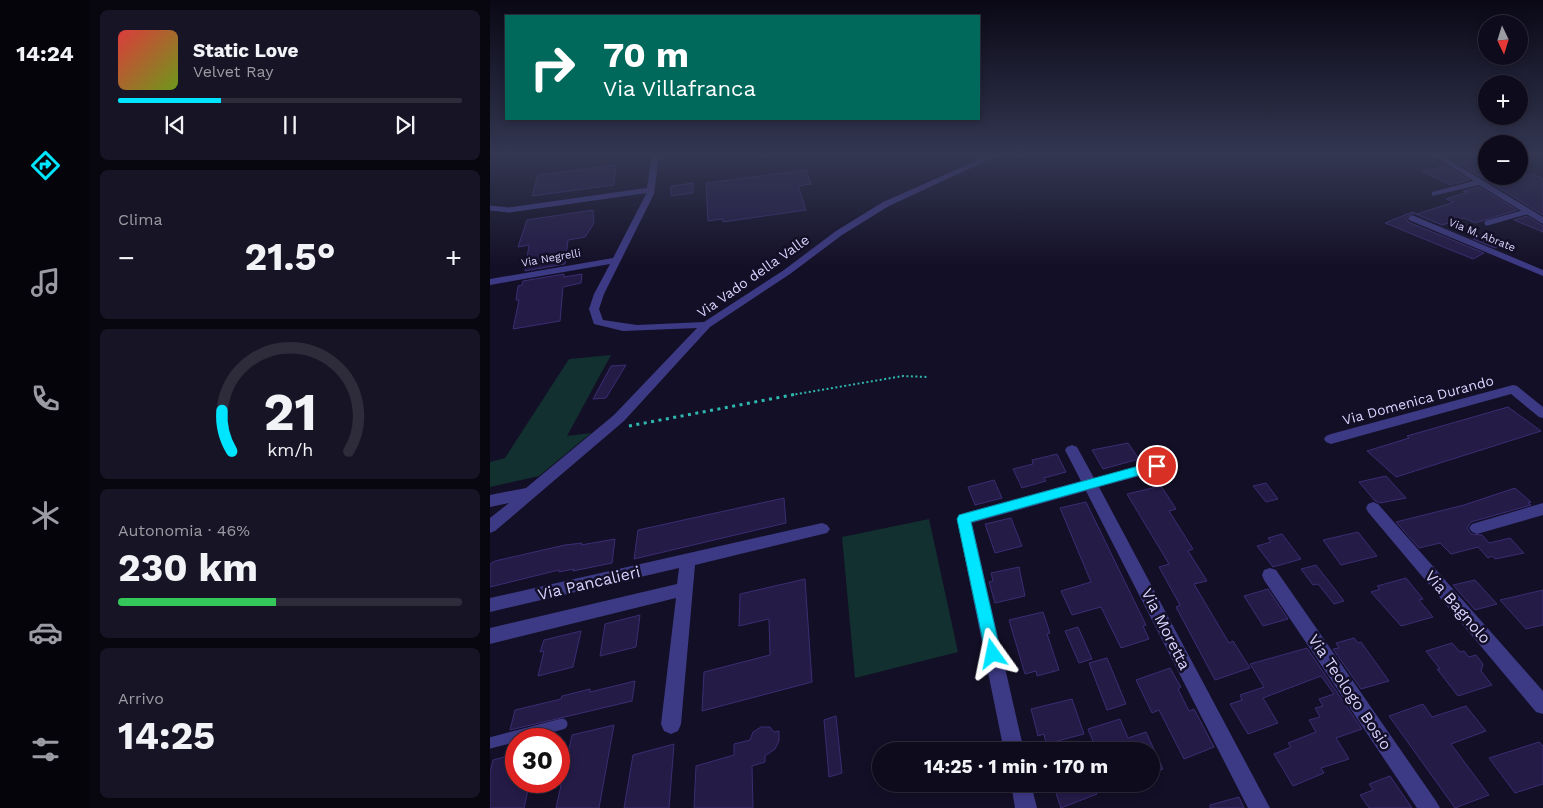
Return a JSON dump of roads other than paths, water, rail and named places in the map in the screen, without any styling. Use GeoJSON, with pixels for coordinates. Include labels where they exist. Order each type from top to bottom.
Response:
{"type":"FeatureCollection","features":[{"type":"Feature","properties":{"kind":"street"},"geometry":{"type":"LineString","coordinates":[[649,192],[599,294],[594,310],[598,322],[625,328],[706,325]]}},
{"type":"Feature","properties":{"kind":"street","name":"Via Vado della Valle"},"geometry":{"type":"LineString","coordinates":[[490,527],[605,430],[706,325],[787,272],[839,233],[886,204],[913,192]]}},
{"type":"Feature","properties":{"kind":"street"},"geometry":{"type":"LineString","coordinates":[[1435,194],[1444,192]]}},
{"type":"Feature","properties":{"kind":"street"},"geometry":{"type":"LineString","coordinates":[[1495,192],[1543,221]]}},
{"type":"Feature","properties":{"kind":"street","name":"Via M. Abrate"},"geometry":{"type":"LineString","coordinates":[[1412,218],[1543,273]]}},
{"type":"Feature","properties":{"kind":"street","name":"Via Negrelli"},"geometry":{"type":"LineString","coordinates":[[490,282],[616,260]]}},
{"type":"Feature","properties":{"kind":"street","name":"Via Domenica Durando"},"geometry":{"type":"LineString","coordinates":[[1331,439],[1513,389],[1543,414]]}},
{"type":"Feature","properties":{"kind":"street","name":"Via Moretta"},"geometry":{"type":"LineString","coordinates":[[1072,450],[1259,808]]}},
{"type":"Feature","properties":{"kind":"street"},"geometry":{"type":"LineString","coordinates":[[1012,742],[964,519],[1157,466]]}},
{"type":"Feature","properties":{"kind":"street"},"geometry":{"type":"LineString","coordinates":[[490,501],[532,492]]}},
{"type":"Feature","properties":{"kind":"street","name":"Via Bagnolo"},"geometry":{"type":"LineString","coordinates":[[1373,508],[1543,705]]}},
{"type":"Feature","properties":{"kind":"street"},"geometry":{"type":"LineString","coordinates":[[1478,528],[1543,509]]}},
{"type":"Feature","properties":{"kind":"street","name":"Via Pancalieri"},"geometry":{"type":"LineString","coordinates":[[490,605],[822,529]]}},
{"type":"Feature","properties":{"kind":"street"},"geometry":{"type":"LineString","coordinates":[[671,724],[688,560]]}},
{"type":"Feature","properties":{"kind":"street","name":"Via Teologo Bosio"},"geometry":{"type":"LineString","coordinates":[[1270,576],[1429,808]]}},
{"type":"Feature","properties":{"kind":"street","name":"Via Pancalieri"},"geometry":{"type":"LineString","coordinates":[[490,636],[685,589]]}},
{"type":"Feature","properties":{"kind":"street"},"geometry":{"type":"LineString","coordinates":[[1023,792],[1026,808]]}},
{"type":"Feature","properties":{"kind":"lane"},"geometry":{"type":"LineString","coordinates":[[490,208],[508,210],[638,192]]}},
{"type":"Feature","properties":{"kind":"lane"},"geometry":{"type":"LineString","coordinates":[[1487,223],[1526,212]]}},
{"type":"Feature","properties":{"kind":"lane"},"geometry":{"type":"LineString","coordinates":[[490,743],[562,724]]}}]}
